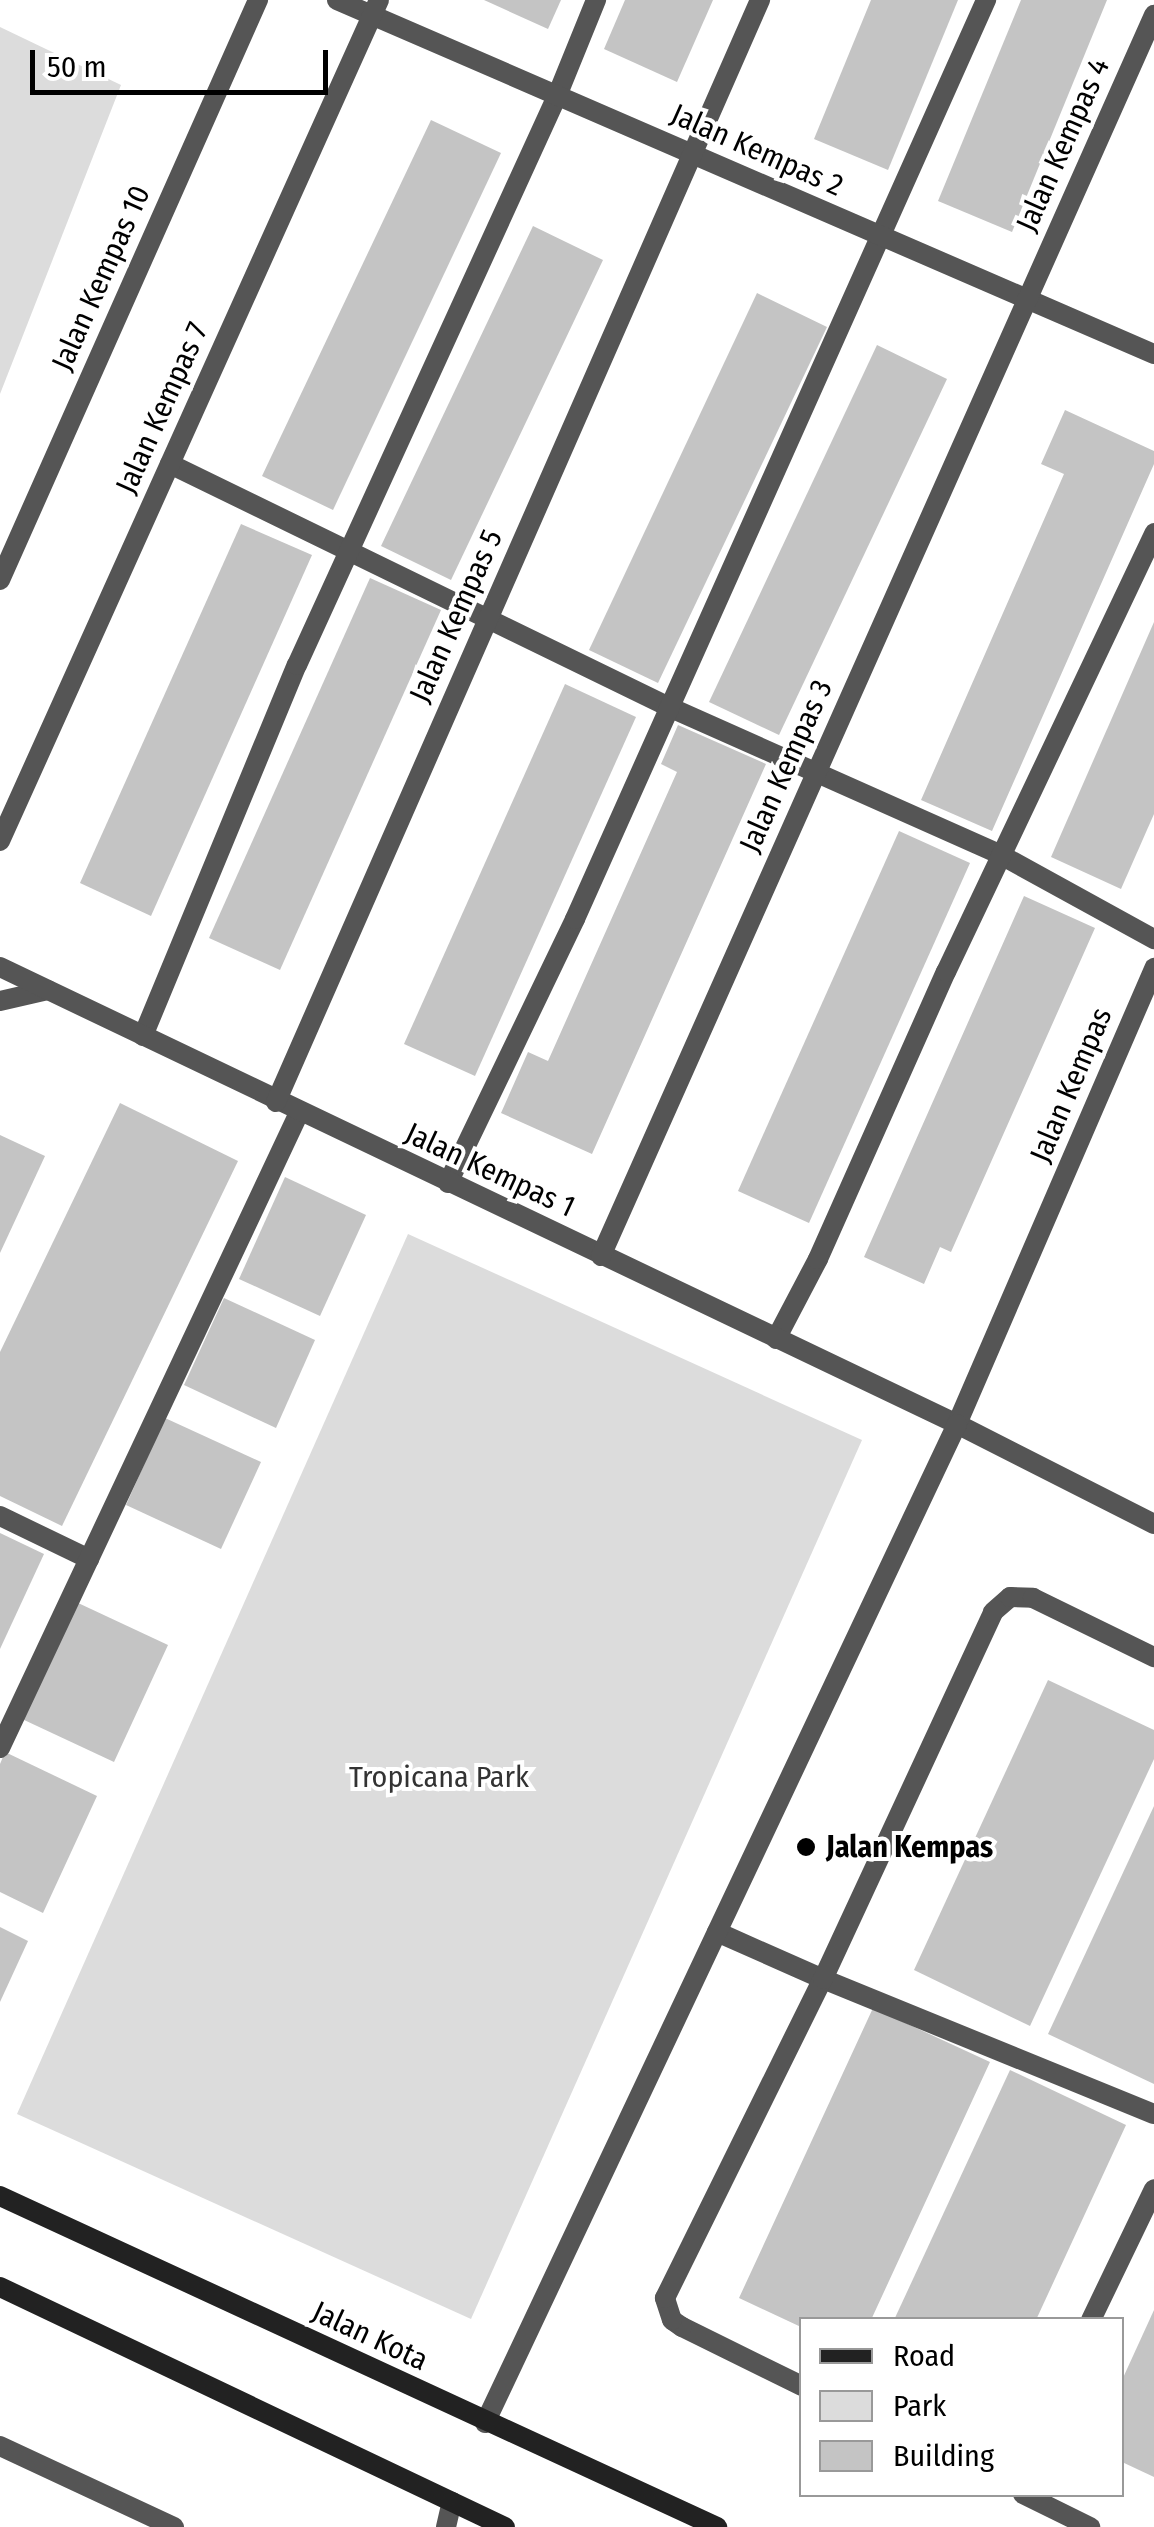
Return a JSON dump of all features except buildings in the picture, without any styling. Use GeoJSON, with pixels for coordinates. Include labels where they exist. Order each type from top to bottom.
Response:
{"type":"FeatureCollection","features":[{"type":"Feature","properties":{"kind":"main road","name":"Jalan Kota"},"geometry":{"type":"LineString","coordinates":[[0,2196],[717,2527]]}},
{"type":"Feature","properties":{"kind":"main road"},"geometry":{"type":"LineString","coordinates":[[0,2286],[505,2527]]}},
{"type":"Feature","properties":{"kind":"street","name":"Jalan Kempas 10"},"geometry":{"type":"LineString","coordinates":[[0,580],[258,0]]}},
{"type":"Feature","properties":{"kind":"street","name":"Jalan Kempas 2"},"geometry":{"type":"LineString","coordinates":[[337,0],[376,8],[558,96],[1154,354]]}},
{"type":"Feature","properties":{"kind":"street"},"geometry":{"type":"LineString","coordinates":[[143,1036],[350,548],[558,96],[596,0]]}},
{"type":"Feature","properties":{"kind":"street","name":"Jalan Kempas 5"},"geometry":{"type":"LineString","coordinates":[[276,1102],[760,0]]}},
{"type":"Feature","properties":{"kind":"street"},"geometry":{"type":"LineString","coordinates":[[448,1183],[575,919],[986,0]]}},
{"type":"Feature","properties":{"kind":"street","name":"Jalan Kempas 7"},"geometry":{"type":"LineString","coordinates":[[0,841],[376,8]]}},
{"type":"Feature","properties":{"kind":"street","name":"Jalan Kempas 4"},"geometry":{"type":"LineString","coordinates":[[1026,300],[1154,15]]}},
{"type":"Feature","properties":{"kind":"street","name":"Jalan Kempas 3"},"geometry":{"type":"LineString","coordinates":[[600,1256],[1026,300]]}},
{"type":"Feature","properties":{"kind":"street"},"geometry":{"type":"LineString","coordinates":[[170,464],[350,548],[669,707],[1001,855],[1154,940]]}},
{"type":"Feature","properties":{"kind":"street"},"geometry":{"type":"LineString","coordinates":[[776,1339],[818,1259],[1001,855],[1154,534]]}},
{"type":"Feature","properties":{"kind":"street","name":"Jalan Kempas 1"},"geometry":{"type":"LineString","coordinates":[[0,967],[299,1114],[956,1424],[1154,1524]]}},
{"type":"Feature","properties":{"kind":"street","name":"Jalan Kempas"},"geometry":{"type":"LineString","coordinates":[[486,2423],[956,1424],[1154,968]]}},
{"type":"Feature","properties":{"kind":"street"},"geometry":{"type":"LineString","coordinates":[[0,1001],[48,990]]}},
{"type":"Feature","properties":{"kind":"street"},"geometry":{"type":"LineString","coordinates":[[0,1748],[299,1114]]}},
{"type":"Feature","properties":{"kind":"street"},"geometry":{"type":"LineString","coordinates":[[0,1516],[89,1559]]}},
{"type":"Feature","properties":{"kind":"street"},"geometry":{"type":"LineString","coordinates":[[799,2385],[682,2327],[672,2320],[665,2298],[823,1978],[1000,1603],[1022,1595],[1033,1598],[1154,1658]]}},
{"type":"Feature","properties":{"kind":"street"},"geometry":{"type":"LineString","coordinates":[[717,1932],[1154,2114]]}},
{"type":"Feature","properties":{"kind":"street"},"geometry":{"type":"LineString","coordinates":[[1092,2317],[1154,2188]]}},
{"type":"Feature","properties":{"kind":"street"},"geometry":{"type":"LineString","coordinates":[[0,2446],[174,2527]]}},
{"type":"Feature","properties":{"kind":"street"},"geometry":{"type":"LineString","coordinates":[[1029,2497],[1090,2527]]}},
{"type":"Feature","properties":{"kind":"street"},"geometry":{"type":"LineString","coordinates":[[446,2527],[452,2502]]}},
{"type":"Feature","properties":{"kind":"green space"},"geometry":{"type":"Polygon","coordinates":[[[0,27],[121,85],[0,394],[0,27]]]}},
{"type":"Feature","properties":{"kind":"green space","name":"Tropicana Park"},"geometry":{"type":"Polygon","coordinates":[[[408,1234],[862,1440],[471,2319],[17,2114],[408,1234]]]}},
{"type":"Feature","properties":{"kind":"place","name":"Jalan Kempas"},"geometry":{"type":"Point","coordinates":[806,1847]}}]}
